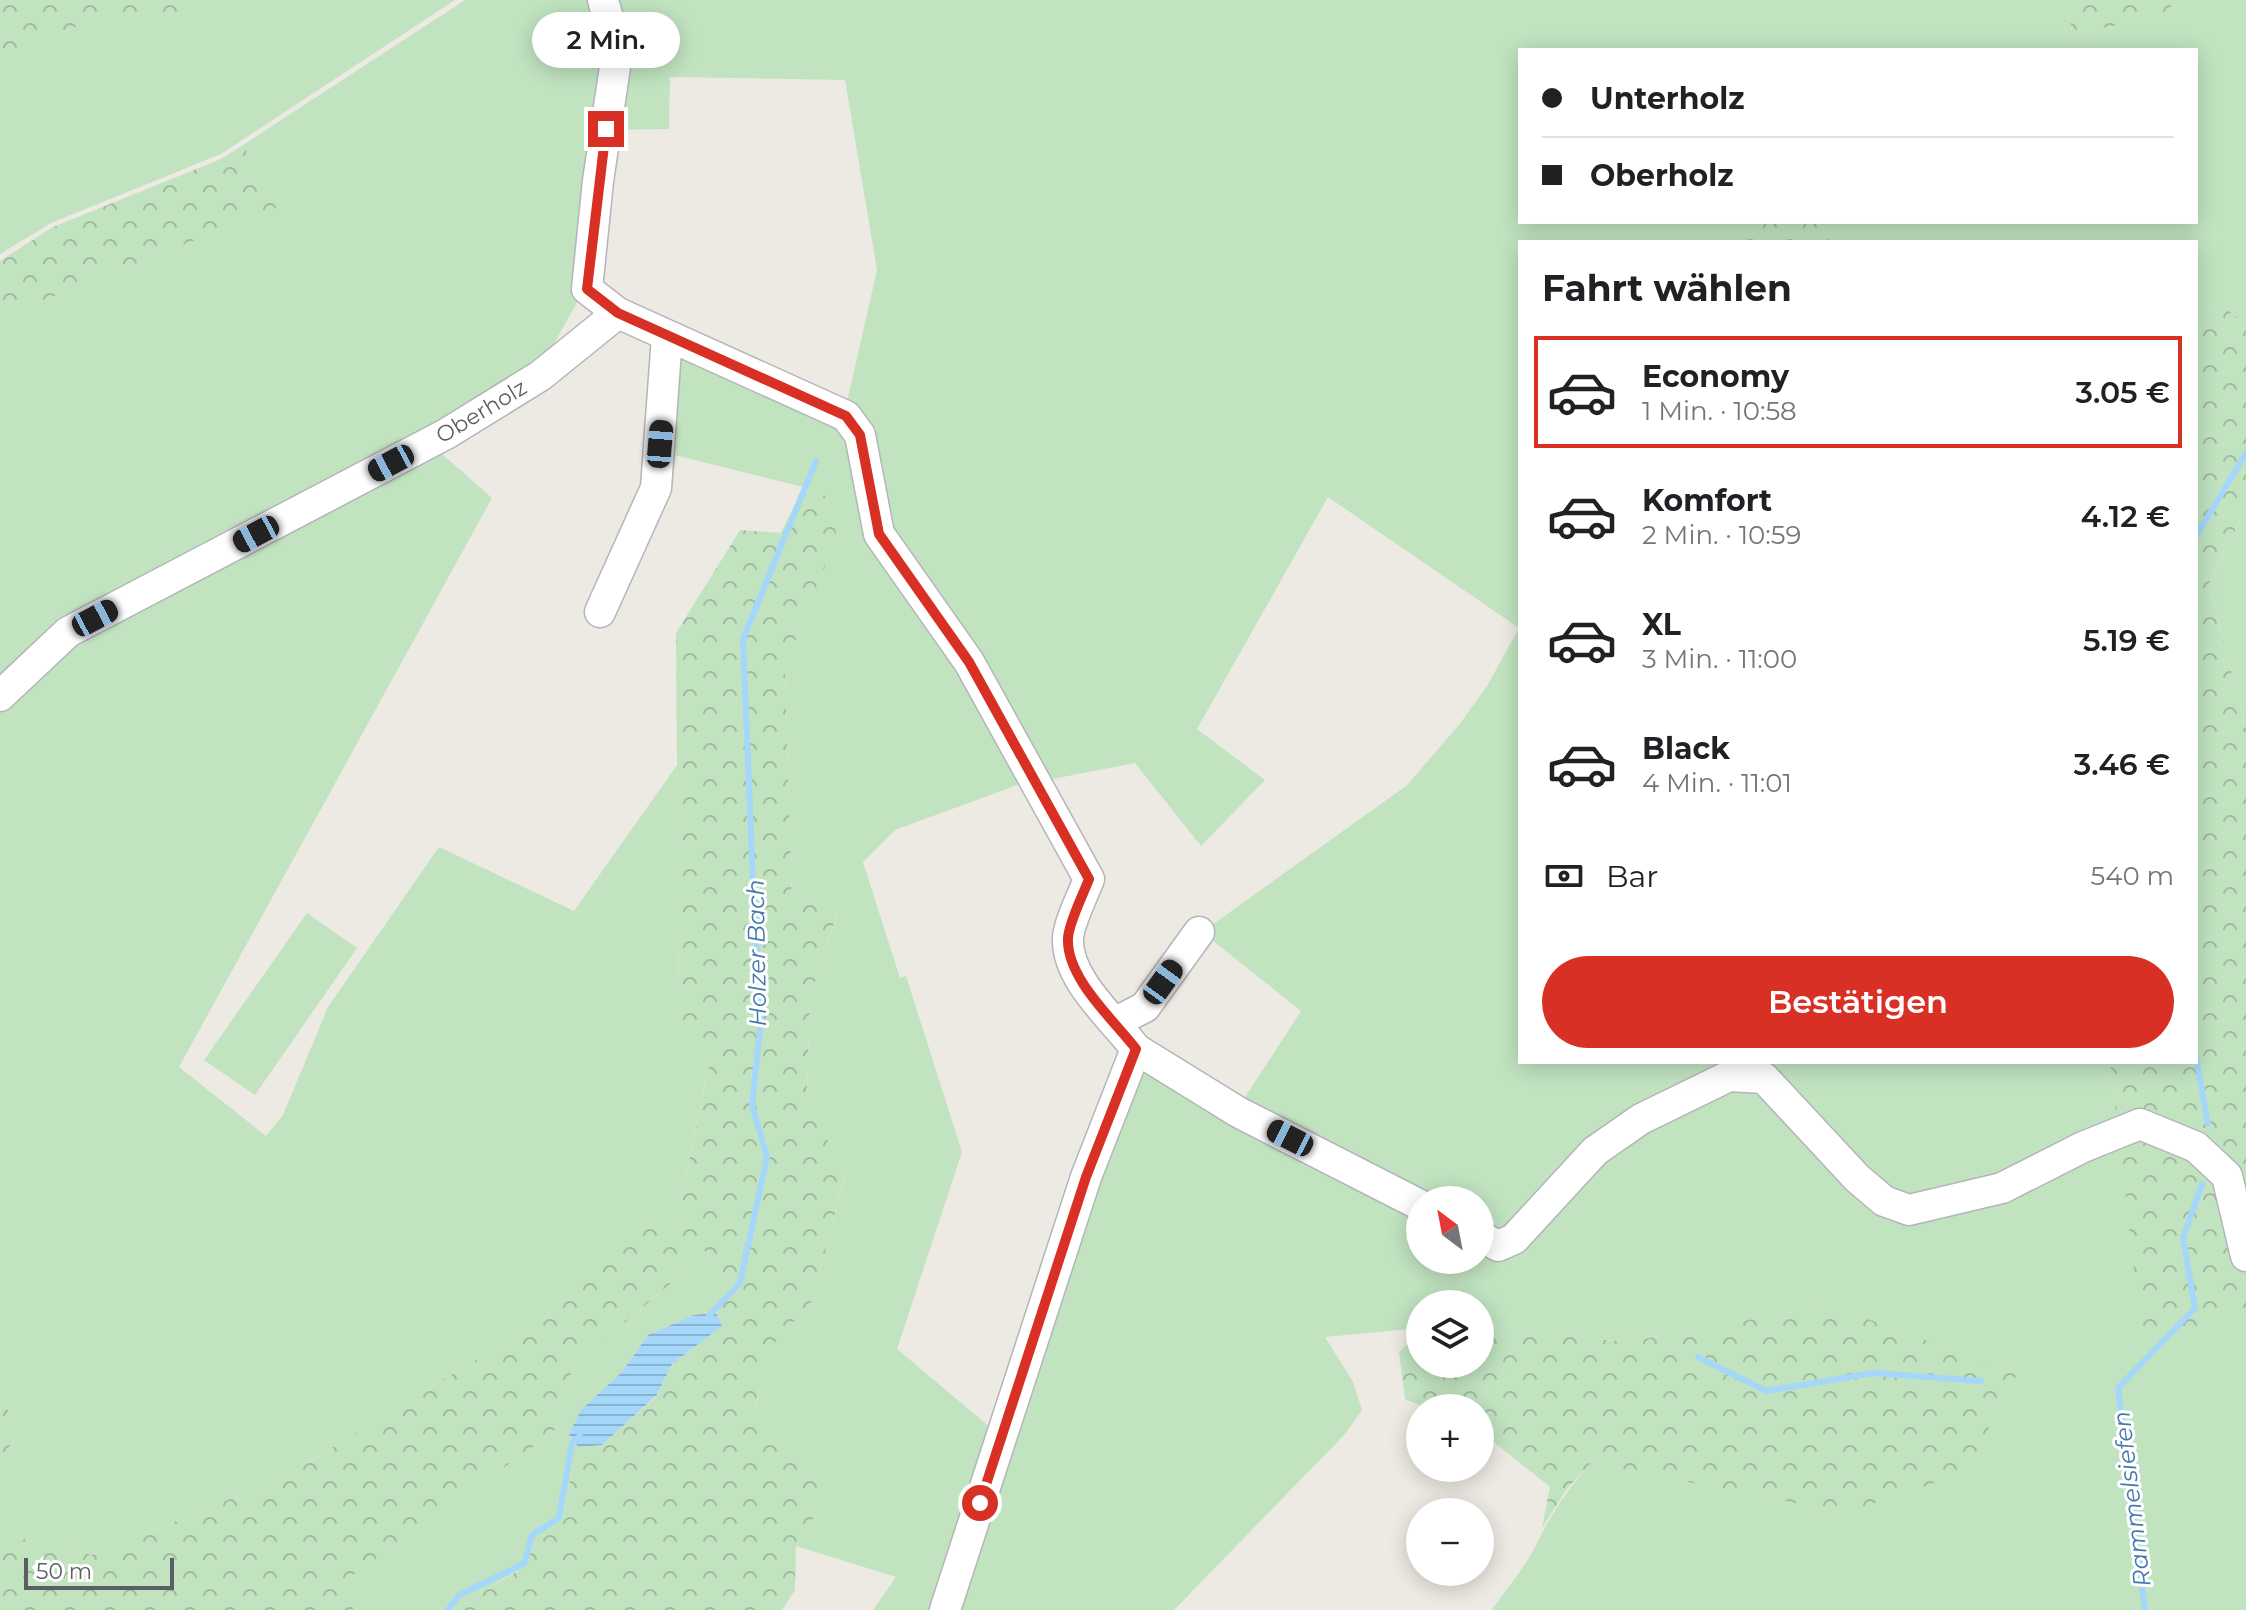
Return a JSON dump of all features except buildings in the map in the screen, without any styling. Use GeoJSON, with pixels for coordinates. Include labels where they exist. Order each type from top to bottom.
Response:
{"type":"FeatureCollection","features":[{"type":"Feature","properties":{"kind":"street"},"geometry":{"type":"LineString","coordinates":[[603,0],[615,44],[615,67],[587,289],[618,313],[846,416],[860,435],[879,534],[969,662],[1089,879],[1068,937],[1072,966],[1091,995],[1136,1049],[1238,1112],[1406,1198]]}},
{"type":"Feature","properties":{"kind":"street","name":"Oberholz"},"geometry":{"type":"LineString","coordinates":[[0,696],[68,632],[446,434],[540,376],[618,313]]}},
{"type":"Feature","properties":{"kind":"street"},"geometry":{"type":"LineString","coordinates":[[600,612],[656,488],[667,336]]}},
{"type":"Feature","properties":{"kind":"street"},"geometry":{"type":"LineString","coordinates":[[1116,1022],[1145,1007],[1199,932]]}},
{"type":"Feature","properties":{"kind":"street"},"geometry":{"type":"LineString","coordinates":[[945,1610],[1086,1177],[1136,1049]]}},
{"type":"Feature","properties":{"kind":"street"},"geometry":{"type":"LineString","coordinates":[[1494,1244],[1498,1246],[1514,1239],[1595,1151],[1641,1119],[1729,1076],[1764,1078],[1857,1178],[1884,1201],[1909,1210],[2002,1188],[2083,1147],[2140,1124],[2196,1147],[2227,1176],[2246,1256]]}},
{"type":"Feature","properties":{"kind":"green space"},"geometry":{"type":"Polygon","coordinates":[[[0,0],[212,0],[171,24],[93,18],[0,65],[0,0]]]}},
{"type":"Feature","properties":{"kind":"green space"},"geometry":{"type":"Polygon","coordinates":[[[212,0],[455,0],[221,154],[51,223],[0,254],[0,65],[93,18],[171,24],[212,0]]]}},
{"type":"Feature","properties":{"kind":"green space"},"geometry":{"type":"Polygon","coordinates":[[[465,0],[599,0],[612,44],[585,288],[545,360],[0,679],[0,318],[279,206],[243,145],[465,0]]]}},
{"type":"Feature","properties":{"kind":"green space"},"geometry":{"type":"Polygon","coordinates":[[[608,0],[2067,0],[2072,34],[2171,14],[2171,0],[2246,0],[2246,326],[2220,303],[2198,322],[2198,240],[1830,240],[1819,224],[2198,224],[2198,48],[1518,48],[1518,224],[1764,224],[1747,240],[1518,240],[1518,627],[1328,497],[1197,729],[1265,780],[1201,846],[1135,763],[1037,782],[881,531],[845,411],[877,270],[845,80],[670,77],[669,129],[608,130],[608,0]]]}},
{"type":"Feature","properties":{"kind":"green space"},"geometry":{"type":"Polygon","coordinates":[[[2067,0],[2171,0],[2171,15],[2072,34],[2067,0]]]}},
{"type":"Feature","properties":{"kind":"green space"},"geometry":{"type":"Polygon","coordinates":[[[243,145],[280,206],[0,318],[0,261],[53,227],[221,159],[243,145]]]}},
{"type":"Feature","properties":{"kind":"green space"},"geometry":{"type":"Polygon","coordinates":[[[1764,224],[1819,224],[1830,240],[1747,240],[1764,224]]]}},
{"type":"Feature","properties":{"kind":"green space"},"geometry":{"type":"Polygon","coordinates":[[[2220,303],[2246,326],[2246,509],[2209,583],[2246,729],[2246,1314],[2142,1342],[2110,1064],[2198,1064],[2198,322],[2220,303]]]}},
{"type":"Feature","properties":{"kind":"green space"},"geometry":{"type":"Polygon","coordinates":[[[669,339],[844,419],[876,535],[1031,780],[895,830],[863,862],[900,978],[906,976],[962,1152],[897,1349],[997,1433],[939,1610],[873,1610],[896,1577],[796,1546],[831,1489],[754,1415],[769,1348],[813,1300],[845,1175],[807,1100],[810,998],[839,909],[812,904],[792,907],[785,666],[837,536],[826,496],[803,487],[662,452],[669,339]]]}},
{"type":"Feature","properties":{"kind":"green space"},"geometry":{"type":"Polygon","coordinates":[[[434,447],[492,498],[179,1067],[266,1136],[283,1115],[328,1007],[439,847],[574,911],[677,765],[679,1030],[710,1060],[675,1229],[642,1218],[544,1318],[284,1477],[92,1555],[16,1537],[0,1529],[0,1460],[14,1440],[0,1371],[0,692],[71,635],[434,447]]]}},
{"type":"Feature","properties":{"kind":"green space"},"geometry":{"type":"Polygon","coordinates":[[[803,487],[826,496],[837,536],[785,666],[792,906],[812,904],[839,908],[810,998],[807,1100],[845,1174],[813,1300],[769,1349],[754,1414],[831,1489],[796,1546],[795,1590],[782,1610],[459,1610],[466,1602],[526,1566],[535,1540],[561,1521],[578,1447],[602,1445],[657,1396],[672,1364],[722,1326],[716,1313],[735,1287],[699,1244],[678,1277],[573,1367],[554,1432],[349,1578],[359,1600],[352,1610],[0,1610],[0,1529],[16,1537],[92,1555],[284,1477],[544,1318],[642,1217],[675,1229],[710,1061],[679,1031],[676,633],[740,530],[781,533],[803,487]]]}},
{"type":"Feature","properties":{"kind":"green space"},"geometry":{"type":"Polygon","coordinates":[[[2246,509],[2246,729],[2209,583],[2246,509]]]}},
{"type":"Feature","properties":{"kind":"green space"},"geometry":{"type":"Polygon","coordinates":[[[1518,630],[1518,1064],[2110,1064],[2118,1130],[1910,1207],[1767,1076],[1641,1115],[1513,1235],[1494,1234],[1494,1186],[1406,1186],[1406,1193],[1238,1108],[1301,1011],[1202,932],[1406,786],[1459,725],[1487,686],[1518,630]]]}},
{"type":"Feature","properties":{"kind":"green space"},"geometry":{"type":"Polygon","coordinates":[[[307,913],[357,948],[255,1095],[204,1060],[307,913]]]}},
{"type":"Feature","properties":{"kind":"green space"},"geometry":{"type":"Polygon","coordinates":[[[1137,1053],[1406,1201],[1406,1274],[1494,1274],[1494,1247],[1642,1121],[1763,1081],[1908,1213],[2119,1136],[2142,1341],[2246,1314],[2246,1610],[1492,1610],[1526,1563],[1560,1503],[1591,1463],[1846,1513],[1830,1305],[1627,1342],[1494,1329],[1494,1290],[1406,1290],[1406,1329],[1325,1337],[1353,1382],[1362,1410],[1345,1434],[1174,1610],[951,1610],[1137,1053]]]}},
{"type":"Feature","properties":{"kind":"green space"},"geometry":{"type":"Polygon","coordinates":[[[699,1244],[735,1287],[716,1313],[694,1315],[648,1335],[622,1372],[581,1411],[569,1434],[578,1447],[561,1521],[535,1540],[526,1565],[466,1602],[459,1610],[352,1610],[348,1578],[554,1432],[573,1367],[678,1277],[699,1244]]]}},
{"type":"Feature","properties":{"kind":"green space"},"geometry":{"type":"Polygon","coordinates":[[[1830,1305],[2017,1374],[1966,1472],[1846,1513],[1591,1463],[1566,1490],[1542,1528],[1550,1487],[1494,1442],[1494,1394],[1406,1394],[1405,1399],[1399,1352],[1406,1345],[1406,1378],[1494,1378],[1494,1329],[1627,1342],[1830,1305]]]}},
{"type":"Feature","properties":{"kind":"green space"},"geometry":{"type":"Polygon","coordinates":[[[0,1371],[14,1440],[0,1460],[0,1371]]]}},
{"type":"Feature","properties":{"kind":"water"},"geometry":{"type":"Polygon","coordinates":[[[716,1313],[722,1326],[672,1364],[657,1395],[602,1445],[578,1447],[569,1434],[581,1410],[622,1372],[648,1335],[694,1315],[716,1313]]]}},
{"type":"Feature","properties":{"kind":"waterway","name":"Rammelsiefen"},"geometry":{"type":"LineString","coordinates":[[2198,533],[2246,453]]}},
{"type":"Feature","properties":{"kind":"waterway","name":"Holzer Bach"},"geometry":{"type":"LineString","coordinates":[[708,1317],[740,1283],[767,1157],[752,1106],[762,1009],[755,930],[743,639],[816,461]]}},
{"type":"Feature","properties":{"kind":"waterway","name":"Rammelsiefen"},"geometry":{"type":"LineString","coordinates":[[2197,1064],[2208,1124]]}},
{"type":"Feature","properties":{"kind":"waterway","name":"Rammelsiefen"},"geometry":{"type":"LineString","coordinates":[[2145,1610],[2118,1388],[2195,1308],[2183,1238],[2202,1184]]}},
{"type":"Feature","properties":{"kind":"waterway"},"geometry":{"type":"LineString","coordinates":[[1698,1357],[1766,1391],[1873,1373],[1981,1381]]}},
{"type":"Feature","properties":{"kind":"waterway","name":"Holzer Bach"},"geometry":{"type":"LineString","coordinates":[[448,1610],[459,1595],[524,1564],[532,1535],[559,1518],[572,1443],[580,1436]]}},
{"type":"Feature","properties":{"kind":"route"},"geometry":{"type":"LineString","coordinates":[[606,129],[587,289],[618,313],[846,416],[860,435],[879,534],[969,662],[1089,879],[1068,937],[1072,966],[1091,995],[1136,1049],[1086,1177],[980,1503]]}}]}
